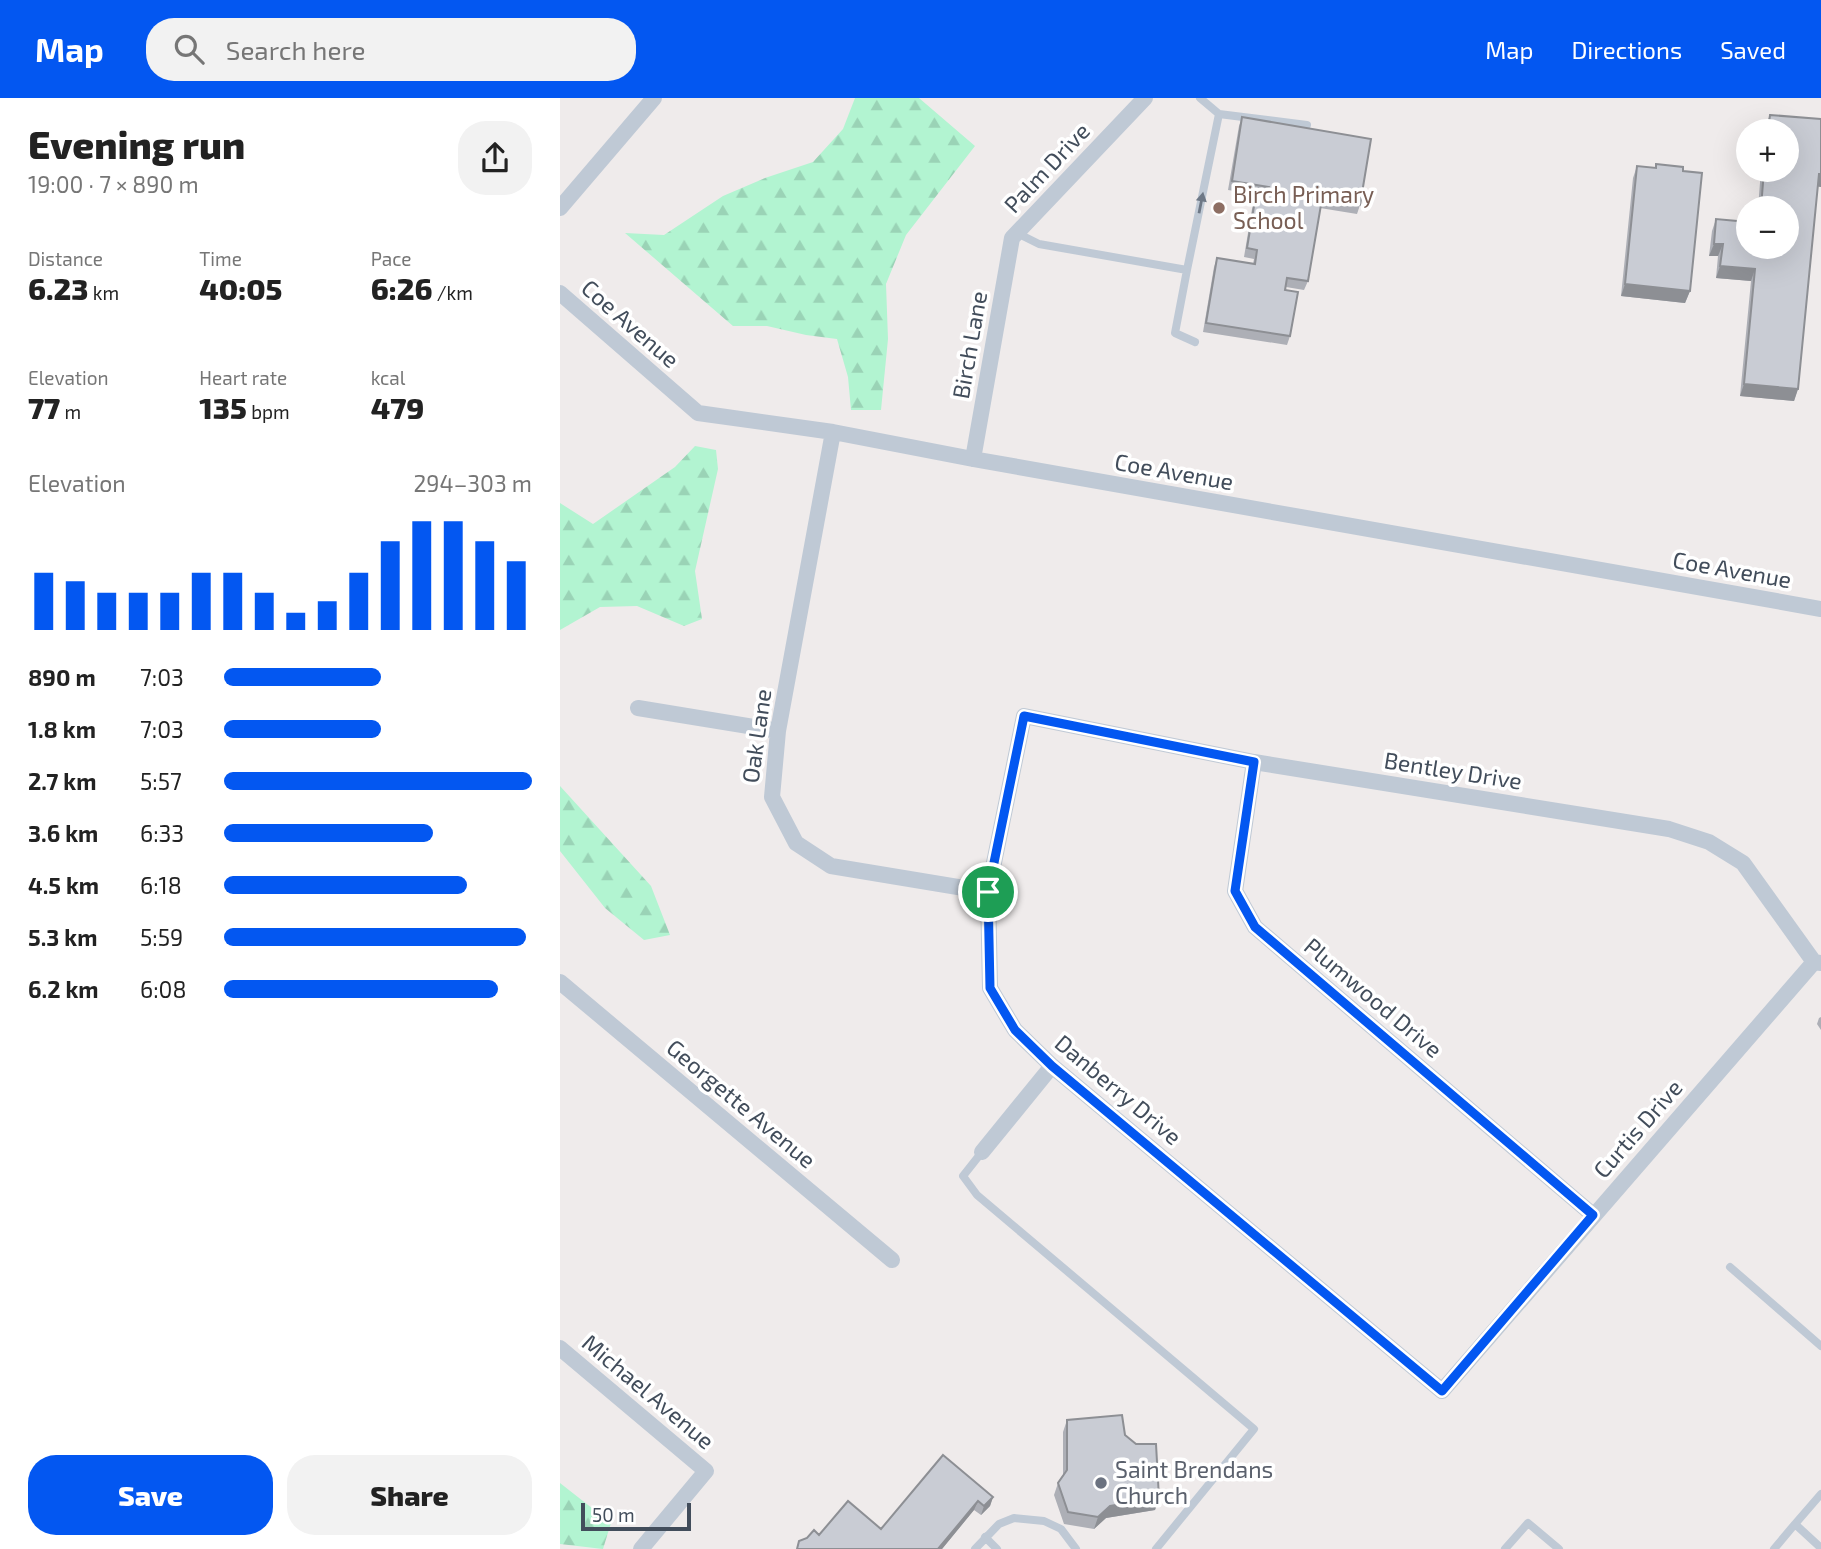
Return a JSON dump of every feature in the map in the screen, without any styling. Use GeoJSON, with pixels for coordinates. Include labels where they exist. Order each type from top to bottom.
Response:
{"type":"FeatureCollection","features":[{"type":"Feature","properties":{"kind":"street"},"geometry":{"type":"LineString","coordinates":[[560,208],[654,98]]}},
{"type":"Feature","properties":{"kind":"street","name":"Palm Drive"},"geometry":{"type":"LineString","coordinates":[[1014,236],[1145,98]]}},
{"type":"Feature","properties":{"kind":"street","name":"Birch Lane"},"geometry":{"type":"LineString","coordinates":[[973,459],[1014,236]]}},
{"type":"Feature","properties":{"kind":"street","name":"Coe Avenue"},"geometry":{"type":"LineString","coordinates":[[560,293],[698,413],[833,432],[1821,609]]}},
{"type":"Feature","properties":{"kind":"street","name":"Oak Lane"},"geometry":{"type":"LineString","coordinates":[[833,432],[778,731],[772,797],[796,844],[831,866],[988,892]]}},
{"type":"Feature","properties":{"kind":"street"},"geometry":{"type":"LineString","coordinates":[[638,708],[778,731]]}},
{"type":"Feature","properties":{"kind":"street","name":"Bentley Drive"},"geometry":{"type":"LineString","coordinates":[[1024,716],[1254,762],[1669,829],[1709,842],[1743,863],[1817,963]]}},
{"type":"Feature","properties":{"kind":"street","name":"Danberry Drive"},"geometry":{"type":"LineString","coordinates":[[1024,716],[988,892],[990,988],[1015,1030],[1052,1066],[1442,1391]]}},
{"type":"Feature","properties":{"kind":"street","name":"Plumwood Drive"},"geometry":{"type":"LineString","coordinates":[[1254,762],[1235,891],[1255,927],[1593,1215]]}},
{"type":"Feature","properties":{"kind":"street","name":"Curtis Drive"},"geometry":{"type":"LineString","coordinates":[[1442,1391],[1593,1215],[1817,963]]}},
{"type":"Feature","properties":{"kind":"street","name":"Georgette Avenue"},"geometry":{"type":"LineString","coordinates":[[560,982],[892,1261]]}},
{"type":"Feature","properties":{"kind":"street"},"geometry":{"type":"LineString","coordinates":[[982,1152],[1052,1066]]}},
{"type":"Feature","properties":{"kind":"street","name":"Michael Avenue"},"geometry":{"type":"LineString","coordinates":[[560,1348],[706,1471],[641,1549]]}},
{"type":"Feature","properties":{"kind":"lane"},"geometry":{"type":"LineString","coordinates":[[1200,98],[1219,114],[1307,125]]}},
{"type":"Feature","properties":{"kind":"lane"},"geometry":{"type":"LineString","coordinates":[[1195,342],[1175,333],[1219,114]]}},
{"type":"Feature","properties":{"kind":"lane"},"geometry":{"type":"LineString","coordinates":[[1014,236],[1040,244],[1187,270]]}},
{"type":"Feature","properties":{"kind":"lane"},"geometry":{"type":"LineString","coordinates":[[982,1152],[963,1176],[977,1195],[1254,1429],[1156,1549]]}},
{"type":"Feature","properties":{"kind":"lane"},"geometry":{"type":"LineString","coordinates":[[1730,1267],[1821,1346]]}},
{"type":"Feature","properties":{"kind":"lane"},"geometry":{"type":"LineString","coordinates":[[1774,1549],[1821,1494]]}},
{"type":"Feature","properties":{"kind":"lane"},"geometry":{"type":"LineString","coordinates":[[975,1549],[999,1524],[1014,1518],[1044,1521],[1061,1529],[1076,1549]]}},
{"type":"Feature","properties":{"kind":"lane"},"geometry":{"type":"LineString","coordinates":[[1505,1549],[1528,1523],[1559,1549]]}},
{"type":"Feature","properties":{"kind":"lane"},"geometry":{"type":"LineString","coordinates":[[1795,1524],[1821,1548]]}},
{"type":"Feature","properties":{"kind":"lane"},"geometry":{"type":"LineString","coordinates":[[985,1537],[997,1549]]}},
{"type":"Feature","properties":{"kind":"green space"},"geometry":{"type":"Polygon","coordinates":[[[855,98],[919,98],[975,146],[906,235],[886,284],[888,339],[881,410],[851,410],[848,377],[837,339],[767,326],[733,326],[625,233],[664,235],[723,196],[813,162],[843,129],[855,98]]]}},
{"type":"Feature","properties":{"kind":"green space"},"geometry":{"type":"Polygon","coordinates":[[[695,446],[716,450],[718,469],[695,571],[702,619],[684,626],[637,606],[600,607],[560,630],[560,503],[593,524],[675,467],[695,446]]]}},
{"type":"Feature","properties":{"kind":"green space"},"geometry":{"type":"Polygon","coordinates":[[[560,786],[651,886],[670,935],[644,940],[605,908],[560,851],[560,786]]]}},
{"type":"Feature","properties":{"kind":"green space"},"geometry":{"type":"Polygon","coordinates":[[[560,1483],[611,1523],[603,1549],[560,1544],[560,1483]]]}},
{"type":"Feature","properties":{"kind":"building"},"geometry":{"type":"Polygon","coordinates":[[[1770,115],[1821,119],[1821,174],[1798,389],[1744,384],[1755,269],[1720,266],[1723,244],[1714,244],[1716,219],[1736,221],[1736,259],[1799,259],[1799,196],[1762,196],[1763,182],[1799,182],[1799,119],[1770,119],[1770,115]]]}},
{"type":"Feature","properties":{"kind":"building","name":"Birch Primary School"},"geometry":{"type":"Polygon","coordinates":[[[1242,117],[1371,139],[1360,205],[1322,199],[1308,281],[1287,278],[1285,290],[1298,292],[1290,336],[1206,323],[1217,258],[1255,264],[1257,250],[1247,248],[1255,200],[1266,201],[1269,187],[1232,181],[1242,117]]]}},
{"type":"Feature","properties":{"kind":"building"},"geometry":{"type":"Polygon","coordinates":[[[1656,164],[1683,167],[1683,171],[1702,173],[1690,291],[1625,284],[1637,166],[1656,168],[1656,164]]]}},
{"type":"Feature","properties":{"kind":"building"},"geometry":{"type":"Polygon","coordinates":[[[1122,1415],[1125,1435],[1136,1444],[1156,1444],[1159,1498],[1110,1506],[1098,1517],[1068,1512],[1058,1483],[1067,1470],[1067,1420],[1122,1415]]]}},
{"type":"Feature","properties":{"kind":"building"},"geometry":{"type":"Polygon","coordinates":[[[943,1455],[993,1497],[984,1506],[978,1501],[938,1549],[797,1549],[799,1541],[807,1538],[814,1530],[819,1535],[848,1501],[881,1529],[943,1455]]]}},
{"type":"Feature","properties":{"kind":"place","name":"Birch Primary School"},"geometry":{"type":"Point","coordinates":[1219,208]}},
{"type":"Feature","properties":{"kind":"place","name":"Saint Brendans Church"},"geometry":{"type":"Point","coordinates":[1101,1483]}},
{"type":"Feature","properties":{"kind":"route"},"geometry":{"type":"LineString","coordinates":[[1024,716],[1254,762],[1235,891],[1255,927],[1593,1215],[1442,1391],[1052,1066],[1015,1030],[990,988],[988,892],[1024,716]]}}]}
